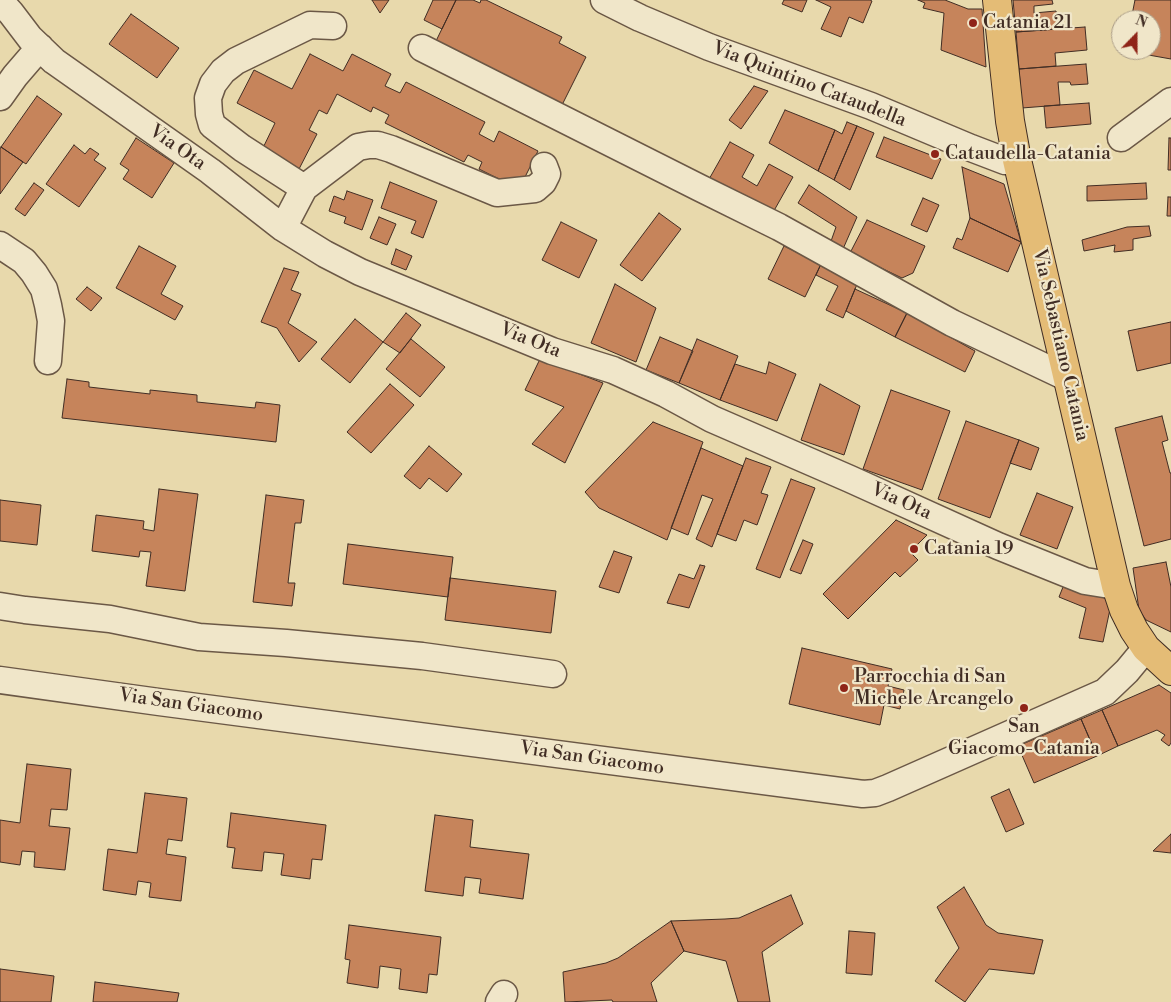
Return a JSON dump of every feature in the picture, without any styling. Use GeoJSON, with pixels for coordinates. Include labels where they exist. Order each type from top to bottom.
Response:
{"type":"FeatureCollection","features":[{"type":"Feature","properties":{"kind":"main road","name":"Via Sebastiano Catania"},"geometry":{"type":"LineString","coordinates":[[998,0],[1010,121],[1017,160],[1116,586],[1124,610],[1134,630],[1146,648],[1171,671]]}},
{"type":"Feature","properties":{"kind":"street","name":"Via Quintino Cataudella"},"geometry":{"type":"LineString","coordinates":[[604,0],[640,18],[709,47],[871,106],[1005,161],[1017,160]]}},
{"type":"Feature","properties":{"kind":"street","name":"Via Ota"},"geometry":{"type":"LineString","coordinates":[[0,2],[12,13],[30,38],[54,60],[210,171],[283,228],[325,254],[360,272],[552,351],[613,370],[666,394],[712,420],[850,479],[998,546],[1085,581],[1116,586]]}},
{"type":"Feature","properties":{"kind":"street"},"geometry":{"type":"LineString","coordinates":[[304,188],[242,148],[212,125],[208,98],[213,84],[223,71],[236,62],[310,25],[333,26]]}},
{"type":"Feature","properties":{"kind":"street"},"geometry":{"type":"LineString","coordinates":[[0,97],[40,47]]}},
{"type":"Feature","properties":{"kind":"street"},"geometry":{"type":"LineString","coordinates":[[422,48],[779,226],[952,323],[1068,378]]}},
{"type":"Feature","properties":{"kind":"street"},"geometry":{"type":"LineString","coordinates":[[1121,138],[1171,101]]}},
{"type":"Feature","properties":{"kind":"street"},"geometry":{"type":"LineString","coordinates":[[283,228],[304,188],[358,147],[378,145],[391,149],[497,193],[535,189],[547,174],[544,166]]}},
{"type":"Feature","properties":{"kind":"street"},"geometry":{"type":"LineString","coordinates":[[0,245],[24,261],[44,289],[51,321],[48,361]]}},
{"type":"Feature","properties":{"kind":"street"},"geometry":{"type":"LineString","coordinates":[[0,606],[110,619],[199,637],[422,656],[553,674]]}},
{"type":"Feature","properties":{"kind":"street","name":"Via San Giacomo"},"geometry":{"type":"LineString","coordinates":[[0,680],[862,794],[888,788],[1105,692],[1127,672],[1146,648]]}},
{"type":"Feature","properties":{"kind":"building"},"geometry":{"type":"Polygon","coordinates":[[[372,0],[389,0],[380,13],[372,0]]]}},
{"type":"Feature","properties":{"kind":"building"},"geometry":{"type":"Polygon","coordinates":[[[433,0],[456,0],[442,29],[424,20],[433,0]]]}},
{"type":"Feature","properties":{"kind":"building"},"geometry":{"type":"Polygon","coordinates":[[[456,0],[473,0],[480,3],[481,0],[486,0],[562,37],[559,43],[586,57],[562,105],[436,41],[456,0]]]}},
{"type":"Feature","properties":{"kind":"building"},"geometry":{"type":"Polygon","coordinates":[[[784,0],[807,0],[802,12],[782,4],[784,0]]]}},
{"type":"Feature","properties":{"kind":"building"},"geometry":{"type":"Polygon","coordinates":[[[816,0],[872,1],[863,23],[849,17],[841,37],[821,29],[831,7],[816,0]]]}},
{"type":"Feature","properties":{"kind":"building"},"geometry":{"type":"Polygon","coordinates":[[[918,0],[945,0],[968,9],[982,9],[986,67],[941,50],[944,13],[923,8],[925,3],[918,0]]]}},
{"type":"Feature","properties":{"kind":"building"},"geometry":{"type":"Polygon","coordinates":[[[1013,0],[1052,0],[1053,4],[1034,6],[1034,13],[1056,11],[1058,29],[1016,32],[1013,0]]]}},
{"type":"Feature","properties":{"kind":"building"},"geometry":{"type":"Polygon","coordinates":[[[1135,0],[1171,0],[1171,59],[1161,57],[1161,10],[1133,10],[1135,0]]]}},
{"type":"Feature","properties":{"kind":"building"},"geometry":{"type":"Polygon","coordinates":[[[131,14],[179,48],[157,78],[109,44],[131,14]]]}},
{"type":"Feature","properties":{"kind":"building"},"geometry":{"type":"Polygon","coordinates":[[[1085,27],[1087,50],[1055,53],[1056,66],[1019,69],[1016,32],[1085,27]]]}},
{"type":"Feature","properties":{"kind":"building"},"geometry":{"type":"Polygon","coordinates":[[[310,54],[343,71],[352,54],[391,74],[385,86],[400,93],[406,82],[485,122],[479,134],[494,142],[499,131],[538,151],[519,189],[479,169],[482,162],[468,155],[464,162],[385,123],[389,115],[373,107],[371,112],[337,94],[327,114],[319,110],[309,130],[317,134],[298,171],[261,152],[275,123],[237,103],[254,70],[292,89],[310,54]]]}},
{"type":"Feature","properties":{"kind":"building"},"geometry":{"type":"Polygon","coordinates":[[[1086,64],[1088,84],[1071,85],[1070,82],[1058,82],[1060,105],[1022,108],[1019,69],[1086,64]]]}},
{"type":"Feature","properties":{"kind":"building"},"geometry":{"type":"Polygon","coordinates":[[[754,86],[768,91],[741,129],[729,120],[754,86]]]}},
{"type":"Feature","properties":{"kind":"building"},"geometry":{"type":"Polygon","coordinates":[[[37,96],[62,114],[26,164],[1,147],[37,96]]]}},
{"type":"Feature","properties":{"kind":"building"},"geometry":{"type":"Polygon","coordinates":[[[1089,103],[1091,124],[1046,128],[1044,106],[1089,103]]]}},
{"type":"Feature","properties":{"kind":"building"},"geometry":{"type":"Polygon","coordinates":[[[785,110],[835,130],[818,171],[769,143],[785,110]]]}},
{"type":"Feature","properties":{"kind":"building"},"geometry":{"type":"Polygon","coordinates":[[[847,122],[857,126],[834,180],[818,171],[835,130],[842,134],[847,122]]]}},
{"type":"Feature","properties":{"kind":"building"},"geometry":{"type":"Polygon","coordinates":[[[857,126],[874,133],[850,190],[834,180],[857,126]]]}},
{"type":"Feature","properties":{"kind":"building"},"geometry":{"type":"Polygon","coordinates":[[[884,137],[941,159],[932,179],[876,157],[884,137]]]}},
{"type":"Feature","properties":{"kind":"building"},"geometry":{"type":"Polygon","coordinates":[[[136,138],[174,163],[152,198],[123,179],[129,170],[120,164],[136,138]]]}},
{"type":"Feature","properties":{"kind":"building"},"geometry":{"type":"Polygon","coordinates":[[[1169,138],[1171,138],[1171,170],[1168,170],[1169,138]]]}},
{"type":"Feature","properties":{"kind":"building"},"geometry":{"type":"Polygon","coordinates":[[[730,142],[754,155],[742,177],[757,186],[769,164],[793,177],[771,216],[708,181],[730,142]]]}},
{"type":"Feature","properties":{"kind":"building"},"geometry":{"type":"Polygon","coordinates":[[[74,145],[85,154],[90,148],[99,154],[94,160],[106,168],[79,207],[46,184],[74,145]]]}},
{"type":"Feature","properties":{"kind":"building"},"geometry":{"type":"Polygon","coordinates":[[[1,147],[23,162],[0,194],[0,149],[1,147]]]}},
{"type":"Feature","properties":{"kind":"building"},"geometry":{"type":"Polygon","coordinates":[[[962,167],[1004,184],[1021,242],[970,218],[962,167]]]}},
{"type":"Feature","properties":{"kind":"building"},"geometry":{"type":"Polygon","coordinates":[[[390,182],[437,201],[423,238],[411,233],[416,221],[381,208],[390,182]]]}},
{"type":"Feature","properties":{"kind":"building"},"geometry":{"type":"Polygon","coordinates":[[[34,183],[44,190],[25,216],[15,209],[34,183]]]}},
{"type":"Feature","properties":{"kind":"building"},"geometry":{"type":"Polygon","coordinates":[[[1146,183],[1147,199],[1087,201],[1087,186],[1146,183]]]}},
{"type":"Feature","properties":{"kind":"building"},"geometry":{"type":"Polygon","coordinates":[[[809,185],[857,217],[843,249],[830,244],[836,227],[798,203],[809,185]]]}},
{"type":"Feature","properties":{"kind":"building"},"geometry":{"type":"Polygon","coordinates":[[[347,191],[373,200],[362,230],[344,223],[346,217],[329,211],[334,196],[344,200],[347,191]]]}},
{"type":"Feature","properties":{"kind":"building"},"geometry":{"type":"Polygon","coordinates":[[[1168,197],[1171,197],[1171,216],[1167,216],[1168,197]]]}},
{"type":"Feature","properties":{"kind":"building"},"geometry":{"type":"Polygon","coordinates":[[[923,198],[939,205],[927,232],[911,225],[923,198]]]}},
{"type":"Feature","properties":{"kind":"building"},"geometry":{"type":"Polygon","coordinates":[[[659,213],[681,229],[642,281],[620,265],[659,213]]]}},
{"type":"Feature","properties":{"kind":"building"},"geometry":{"type":"Polygon","coordinates":[[[379,217],[396,224],[387,245],[370,238],[379,217]]]}},
{"type":"Feature","properties":{"kind":"building"},"geometry":{"type":"Polygon","coordinates":[[[970,218],[1021,242],[1008,272],[953,248],[957,238],[962,240],[970,218]]]}},
{"type":"Feature","properties":{"kind":"building"},"geometry":{"type":"Polygon","coordinates":[[[867,220],[925,246],[913,273],[902,278],[850,253],[867,220]]]}},
{"type":"Feature","properties":{"kind":"building"},"geometry":{"type":"Polygon","coordinates":[[[561,222],[597,240],[579,278],[542,260],[561,222]]]}},
{"type":"Feature","properties":{"kind":"building"},"geometry":{"type":"Polygon","coordinates":[[[1149,226],[1151,236],[1133,239],[1133,250],[1114,252],[1115,245],[1084,251],[1082,240],[1127,227],[1149,226]]]}},
{"type":"Feature","properties":{"kind":"building"},"geometry":{"type":"Polygon","coordinates":[[[139,246],[176,266],[161,294],[183,306],[175,320],[116,288],[139,246]]]}},
{"type":"Feature","properties":{"kind":"building"},"geometry":{"type":"Polygon","coordinates":[[[784,246],[821,264],[805,297],[768,279],[784,246]]]}},
{"type":"Feature","properties":{"kind":"building"},"geometry":{"type":"Polygon","coordinates":[[[396,249],[412,256],[406,270],[391,264],[396,249]]]}},
{"type":"Feature","properties":{"kind":"building"},"geometry":{"type":"Polygon","coordinates":[[[821,264],[858,282],[843,318],[826,310],[838,286],[816,275],[821,264]]]}},
{"type":"Feature","properties":{"kind":"building"},"geometry":{"type":"Polygon","coordinates":[[[284,268],[299,272],[291,290],[301,294],[288,323],[317,342],[299,362],[277,328],[261,322],[284,268]]]}},
{"type":"Feature","properties":{"kind":"building"},"geometry":{"type":"Polygon","coordinates":[[[615,284],[656,308],[636,362],[591,343],[615,284]]]}},
{"type":"Feature","properties":{"kind":"building"},"geometry":{"type":"Polygon","coordinates":[[[87,287],[102,298],[91,311],[76,299],[87,287]]]}},
{"type":"Feature","properties":{"kind":"building"},"geometry":{"type":"Polygon","coordinates":[[[855,289],[907,313],[895,337],[846,311],[855,289]]]}},
{"type":"Feature","properties":{"kind":"building"},"geometry":{"type":"Polygon","coordinates":[[[406,313],[421,325],[400,353],[383,342],[406,313]]]}},
{"type":"Feature","properties":{"kind":"building"},"geometry":{"type":"Polygon","coordinates":[[[907,313],[975,351],[965,372],[895,337],[907,313]]]}},
{"type":"Feature","properties":{"kind":"building"},"geometry":{"type":"Polygon","coordinates":[[[355,319],[383,342],[350,383],[321,359],[355,319]]]}},
{"type":"Feature","properties":{"kind":"building"},"geometry":{"type":"Polygon","coordinates":[[[1171,322],[1171,363],[1137,371],[1128,331],[1171,322]]]}},
{"type":"Feature","properties":{"kind":"building"},"geometry":{"type":"Polygon","coordinates":[[[660,337],[693,351],[679,383],[646,370],[660,337]]]}},
{"type":"Feature","properties":{"kind":"building"},"geometry":{"type":"Polygon","coordinates":[[[411,339],[445,367],[420,397],[386,369],[411,339]]]}},
{"type":"Feature","properties":{"kind":"building"},"geometry":{"type":"Polygon","coordinates":[[[697,339],[738,356],[720,400],[679,383],[697,339]]]}},
{"type":"Feature","properties":{"kind":"building"},"geometry":{"type":"Polygon","coordinates":[[[540,359],[603,383],[565,463],[532,444],[564,407],[525,390],[540,359]]]}},
{"type":"Feature","properties":{"kind":"building"},"geometry":{"type":"Polygon","coordinates":[[[769,362],[796,374],[777,421],[720,400],[735,364],[766,374],[769,362]]]}},
{"type":"Feature","properties":{"kind":"building"},"geometry":{"type":"Polygon","coordinates":[[[67,379],[89,382],[89,387],[150,394],[150,390],[197,395],[197,402],[255,408],[256,402],[280,405],[276,442],[62,418],[67,379]]]}},
{"type":"Feature","properties":{"kind":"building"},"geometry":{"type":"Polygon","coordinates":[[[390,384],[414,405],[371,453],[347,432],[390,384]]]}},
{"type":"Feature","properties":{"kind":"building"},"geometry":{"type":"Polygon","coordinates":[[[820,384],[860,406],[844,455],[801,440],[820,384]]]}},
{"type":"Feature","properties":{"kind":"building"},"geometry":{"type":"Polygon","coordinates":[[[891,390],[950,411],[922,490],[863,469],[891,390]]]}},
{"type":"Feature","properties":{"kind":"building"},"geometry":{"type":"Polygon","coordinates":[[[1162,416],[1168,440],[1162,442],[1171,473],[1171,539],[1144,546],[1115,428],[1162,416]]]}},
{"type":"Feature","properties":{"kind":"building"},"geometry":{"type":"Polygon","coordinates":[[[966,421],[1019,440],[990,518],[938,499],[966,421]]]}},
{"type":"Feature","properties":{"kind":"building"},"geometry":{"type":"Polygon","coordinates":[[[653,422],[703,442],[667,540],[599,508],[585,492],[653,422]]]}},
{"type":"Feature","properties":{"kind":"building"},"geometry":{"type":"Polygon","coordinates":[[[1019,440],[1039,448],[1031,470],[1010,463],[1019,440]]]}},
{"type":"Feature","properties":{"kind":"building"},"geometry":{"type":"Polygon","coordinates":[[[429,446],[462,474],[447,492],[429,478],[420,489],[404,476],[429,446]]]}},
{"type":"Feature","properties":{"kind":"building"},"geometry":{"type":"Polygon","coordinates":[[[701,448],[743,466],[712,547],[696,539],[713,499],[702,495],[688,535],[671,528],[701,448]]]}},
{"type":"Feature","properties":{"kind":"building"},"geometry":{"type":"Polygon","coordinates":[[[746,458],[771,467],[761,493],[768,495],[757,525],[744,520],[736,541],[717,534],[746,458]]]}},
{"type":"Feature","properties":{"kind":"building"},"geometry":{"type":"Polygon","coordinates":[[[791,479],[815,488],[780,578],[756,569],[791,479]]]}},
{"type":"Feature","properties":{"kind":"building"},"geometry":{"type":"Polygon","coordinates":[[[159,489],[198,494],[185,591],[146,586],[151,552],[140,551],[139,557],[92,551],[96,515],[144,521],[143,529],[154,531],[159,489]]]}},
{"type":"Feature","properties":{"kind":"building"},"geometry":{"type":"Polygon","coordinates":[[[1037,493],[1073,507],[1057,549],[1020,535],[1037,493]]]}},
{"type":"Feature","properties":{"kind":"building"},"geometry":{"type":"Polygon","coordinates":[[[266,495],[304,500],[301,523],[295,523],[288,583],[295,583],[292,606],[253,602],[266,495]]]}},
{"type":"Feature","properties":{"kind":"building"},"geometry":{"type":"Polygon","coordinates":[[[0,500],[41,505],[37,545],[0,541],[0,500]]]}},
{"type":"Feature","properties":{"kind":"building"},"geometry":{"type":"Polygon","coordinates":[[[896,520],[927,535],[910,552],[918,560],[900,577],[895,572],[848,619],[823,594],[896,520]]]}},
{"type":"Feature","properties":{"kind":"building"},"geometry":{"type":"Polygon","coordinates":[[[803,540],[813,544],[801,574],[790,570],[803,540]]]}},
{"type":"Feature","properties":{"kind":"building"},"geometry":{"type":"Polygon","coordinates":[[[348,544],[453,557],[448,597],[343,584],[348,544]]]}},
{"type":"Feature","properties":{"kind":"building"},"geometry":{"type":"Polygon","coordinates":[[[614,551],[632,557],[619,593],[599,587],[614,551]]]}},
{"type":"Feature","properties":{"kind":"building"},"geometry":{"type":"Polygon","coordinates":[[[1166,562],[1171,587],[1171,632],[1146,620],[1139,610],[1133,568],[1166,562]]]}},
{"type":"Feature","properties":{"kind":"building"},"geometry":{"type":"Polygon","coordinates":[[[700,565],[705,566],[689,608],[667,603],[679,574],[694,579],[700,565]]]}},
{"type":"Feature","properties":{"kind":"building"},"geometry":{"type":"Polygon","coordinates":[[[450,578],[556,591],[551,633],[445,620],[450,578]]]}},
{"type":"Feature","properties":{"kind":"building"},"geometry":{"type":"Polygon","coordinates":[[[1065,582],[1090,594],[1112,600],[1103,642],[1079,638],[1086,608],[1059,597],[1065,582]]]}},
{"type":"Feature","properties":{"kind":"building","name":"Parrocchia di San Michele Arcangelo"},"geometry":{"type":"Polygon","coordinates":[[[802,648],[892,669],[888,686],[904,690],[900,709],[884,705],[880,725],[789,704],[802,648]]]}},
{"type":"Feature","properties":{"kind":"building"},"geometry":{"type":"Polygon","coordinates":[[[1159,685],[1171,693],[1171,743],[1169,746],[1161,740],[1165,735],[1157,730],[1118,746],[1102,710],[1159,685]]]}},
{"type":"Feature","properties":{"kind":"building"},"geometry":{"type":"Polygon","coordinates":[[[1102,710],[1118,746],[1097,756],[1081,719],[1102,710]]]}},
{"type":"Feature","properties":{"kind":"building"},"geometry":{"type":"Polygon","coordinates":[[[1081,719],[1097,756],[1034,783],[1018,746],[1081,719]]]}},
{"type":"Feature","properties":{"kind":"building"},"geometry":{"type":"Polygon","coordinates":[[[27,764],[71,769],[67,810],[51,809],[49,826],[70,828],[65,870],[34,867],[35,852],[22,851],[20,865],[0,862],[0,820],[20,823],[27,764]]]}},
{"type":"Feature","properties":{"kind":"building"},"geometry":{"type":"Polygon","coordinates":[[[1009,789],[1024,824],[1006,832],[991,797],[1009,789]]]}},
{"type":"Feature","properties":{"kind":"building"},"geometry":{"type":"Polygon","coordinates":[[[145,793],[187,798],[182,841],[168,839],[166,854],[186,857],[181,901],[149,897],[151,883],[138,881],[136,895],[103,890],[108,849],[137,853],[145,793]]]}},
{"type":"Feature","properties":{"kind":"building"},"geometry":{"type":"Polygon","coordinates":[[[231,813],[326,825],[322,860],[312,859],[310,879],[281,875],[284,854],[264,852],[262,871],[232,868],[235,848],[227,847],[231,813]]]}},
{"type":"Feature","properties":{"kind":"building"},"geometry":{"type":"Polygon","coordinates":[[[435,815],[473,820],[470,847],[529,854],[523,899],[479,893],[481,879],[465,877],[463,896],[425,891],[435,815]]]}},
{"type":"Feature","properties":{"kind":"building"},"geometry":{"type":"Polygon","coordinates":[[[1171,834],[1171,853],[1153,851],[1171,834]]]}},
{"type":"Feature","properties":{"kind":"building"},"geometry":{"type":"Polygon","coordinates":[[[964,887],[986,925],[998,933],[1043,940],[1034,974],[989,969],[965,1002],[935,981],[959,948],[937,907],[964,887]]]}},
{"type":"Feature","properties":{"kind":"building"},"geometry":{"type":"Polygon","coordinates":[[[791,895],[803,924],[762,952],[770,1002],[738,1002],[726,961],[684,951],[671,921],[739,918],[791,895]]]}},
{"type":"Feature","properties":{"kind":"building"},"geometry":{"type":"Polygon","coordinates":[[[671,921],[684,951],[651,983],[657,1002],[613,1002],[612,1000],[565,1002],[563,972],[606,963],[618,958],[671,921]]]}},
{"type":"Feature","properties":{"kind":"building"},"geometry":{"type":"Polygon","coordinates":[[[349,925],[441,937],[437,975],[429,974],[427,993],[399,989],[401,969],[380,966],[378,988],[347,983],[350,960],[345,959],[349,925]]]}},
{"type":"Feature","properties":{"kind":"building"},"geometry":{"type":"Polygon","coordinates":[[[849,931],[875,933],[872,975],[846,973],[849,931]]]}},
{"type":"Feature","properties":{"kind":"building"},"geometry":{"type":"Polygon","coordinates":[[[0,969],[54,976],[51,1002],[0,1002],[0,969]]]}},
{"type":"Feature","properties":{"kind":"building"},"geometry":{"type":"Polygon","coordinates":[[[95,982],[179,993],[177,1002],[93,1002],[95,982]]]}},
{"type":"Feature","properties":{"kind":"place","name":"Catania 21"},"geometry":{"type":"Point","coordinates":[973,23]}},
{"type":"Feature","properties":{"kind":"place","name":"Cataudella-Catania"},"geometry":{"type":"Point","coordinates":[935,154]}},
{"type":"Feature","properties":{"kind":"place","name":"Catania 19"},"geometry":{"type":"Point","coordinates":[914,549]}},
{"type":"Feature","properties":{"kind":"place","name":"Parrocchia di San Michele Arcangelo"},"geometry":{"type":"Point","coordinates":[844,688]}},
{"type":"Feature","properties":{"kind":"place","name":"San Giacomo-Catania"},"geometry":{"type":"Point","coordinates":[1024,708]}}]}
